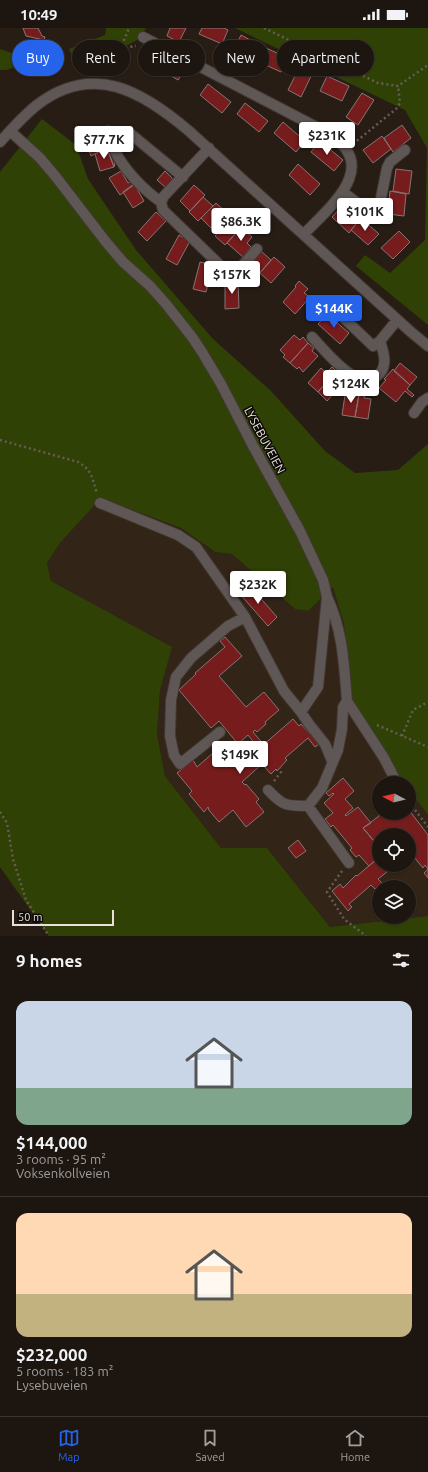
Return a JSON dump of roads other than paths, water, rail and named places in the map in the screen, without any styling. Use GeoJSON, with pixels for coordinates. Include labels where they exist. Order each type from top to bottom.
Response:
{"type":"FeatureCollection","features":[{"type":"Feature","properties":{"kind":"street"},"geometry":{"type":"LineString","coordinates":[[144,38],[326,132],[339,141],[346,149],[351,157],[352,170],[350,178],[343,192],[304,234]]}},
{"type":"Feature","properties":{"kind":"street"},"geometry":{"type":"LineString","coordinates":[[0,142],[28,113],[53,95],[71,87],[88,84],[112,86],[139,95],[161,108],[209,148],[428,346]]}},
{"type":"Feature","properties":{"kind":"street","name":"LYSEBUVEIEN"},"geometry":{"type":"LineString","coordinates":[[10,131],[40,158],[106,242],[123,262],[150,286],[166,304],[202,352],[300,531],[322,580],[327,597],[318,687],[302,712]]}},
{"type":"Feature","properties":{"kind":"street"},"geometry":{"type":"LineString","coordinates":[[183,177],[132,135],[123,132],[113,132],[115,152],[125,166],[149,193],[161,202],[163,210],[225,270],[230,272],[236,271],[257,249]]}},
{"type":"Feature","properties":{"kind":"street"},"geometry":{"type":"LineString","coordinates":[[161,202],[164,196],[209,148]]}},
{"type":"Feature","properties":{"kind":"street"},"geometry":{"type":"LineString","coordinates":[[343,192],[369,212],[375,212],[380,203],[387,168],[390,162],[406,150]]}},
{"type":"Feature","properties":{"kind":"street"},"geometry":{"type":"LineString","coordinates":[[326,301],[371,345],[375,345],[380,341],[398,320]]}},
{"type":"Feature","properties":{"kind":"street"},"geometry":{"type":"LineString","coordinates":[[312,337],[347,372],[355,378],[361,379],[372,378],[381,371],[384,363],[384,355],[380,341]]}},
{"type":"Feature","properties":{"kind":"street"},"geometry":{"type":"LineString","coordinates":[[414,413],[422,402],[428,398]]}},
{"type":"Feature","properties":{"kind":"street"},"geometry":{"type":"LineString","coordinates":[[100,503],[178,535],[196,547],[245,617],[284,691],[302,712],[309,724],[325,744],[332,761]]}},
{"type":"Feature","properties":{"kind":"street"},"geometry":{"type":"LineString","coordinates":[[327,597],[336,616],[342,644],[347,701],[384,758],[393,776]]}},
{"type":"Feature","properties":{"kind":"street"},"geometry":{"type":"LineString","coordinates":[[220,732],[180,764],[174,754],[170,736],[171,700],[176,677],[191,658],[228,626],[245,617]]}},
{"type":"Feature","properties":{"kind":"street"},"geometry":{"type":"LineString","coordinates":[[308,806],[322,788],[332,761],[338,750],[342,729],[343,707],[347,701]]}},
{"type":"Feature","properties":{"kind":"street"},"geometry":{"type":"LineString","coordinates":[[268,790],[279,802],[292,806],[308,806]]}},
{"type":"Feature","properties":{"kind":"street"},"geometry":{"type":"LineString","coordinates":[[308,806],[349,863]]}}]}
